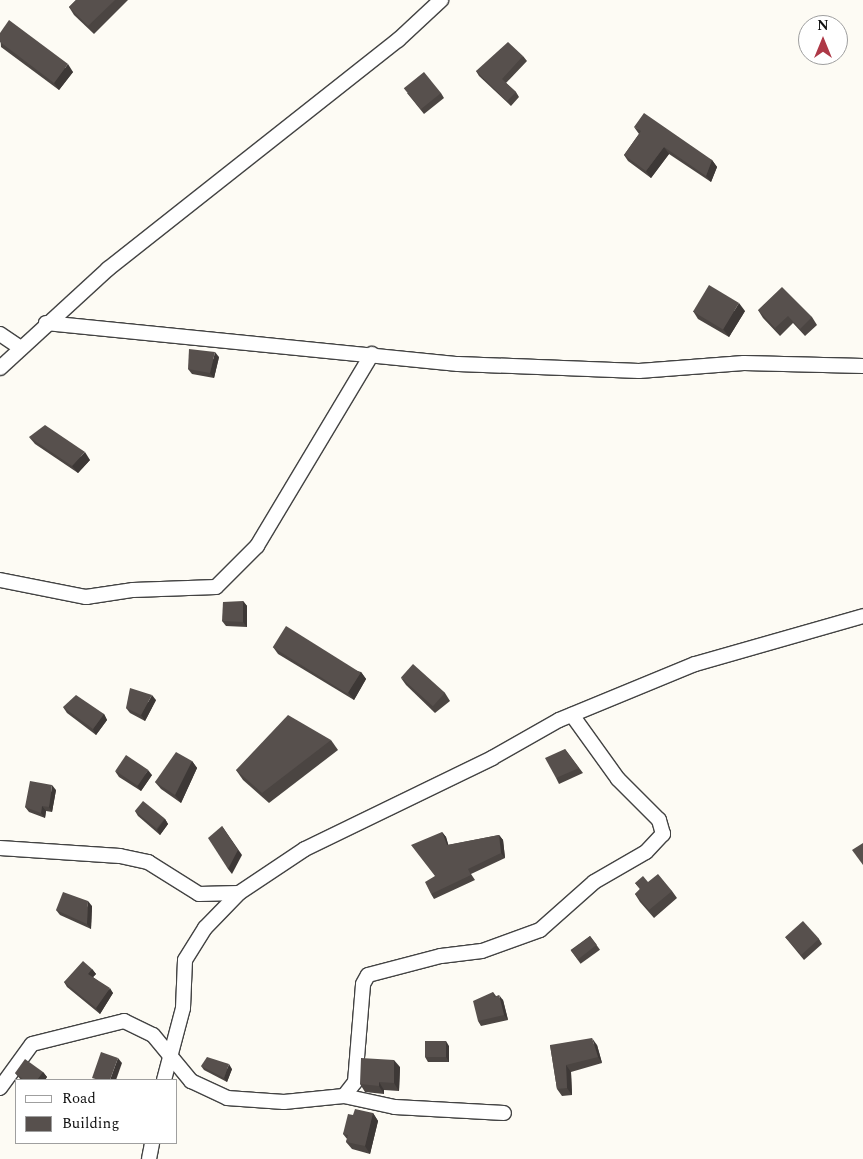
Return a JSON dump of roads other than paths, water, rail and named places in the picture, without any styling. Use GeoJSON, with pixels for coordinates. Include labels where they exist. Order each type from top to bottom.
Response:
{"type":"FeatureCollection","features":[{"type":"Feature","properties":{"kind":"street"},"geometry":{"type":"LineString","coordinates":[[0,368],[46,323],[211,184],[398,40],[441,0]]}},
{"type":"Feature","properties":{"kind":"street"},"geometry":{"type":"LineString","coordinates":[[46,323],[458,364],[639,370],[744,363],[863,366]]}},
{"type":"Feature","properties":{"kind":"street"},"geometry":{"type":"LineString","coordinates":[[0,334],[21,348]]}},
{"type":"Feature","properties":{"kind":"street"},"geometry":{"type":"LineString","coordinates":[[0,580],[86,597],[133,590],[216,587],[257,546],[372,354]]}},
{"type":"Feature","properties":{"kind":"street"},"geometry":{"type":"LineString","coordinates":[[164,1079],[183,1008],[181,974],[190,947],[239,893],[305,849],[572,716],[696,664],[863,616]]}},
{"type":"Feature","properties":{"kind":"street"},"geometry":{"type":"LineString","coordinates":[[344,1096],[355,1082],[363,984],[368,975],[441,956],[482,951],[540,930],[594,882],[646,852],[662,834],[659,820],[618,779],[572,716]]}},
{"type":"Feature","properties":{"kind":"street"},"geometry":{"type":"LineString","coordinates":[[0,848],[120,856],[148,862],[199,894],[239,893]]}},
{"type":"Feature","properties":{"kind":"street"},"geometry":{"type":"LineString","coordinates":[[0,1088],[32,1044],[95,1026],[137,1023],[191,1081],[227,1098],[284,1102],[344,1096],[395,1107],[504,1113]]}},
{"type":"Feature","properties":{"kind":"street"},"geometry":{"type":"LineString","coordinates":[[148,1159],[152,1144]]}}]}
